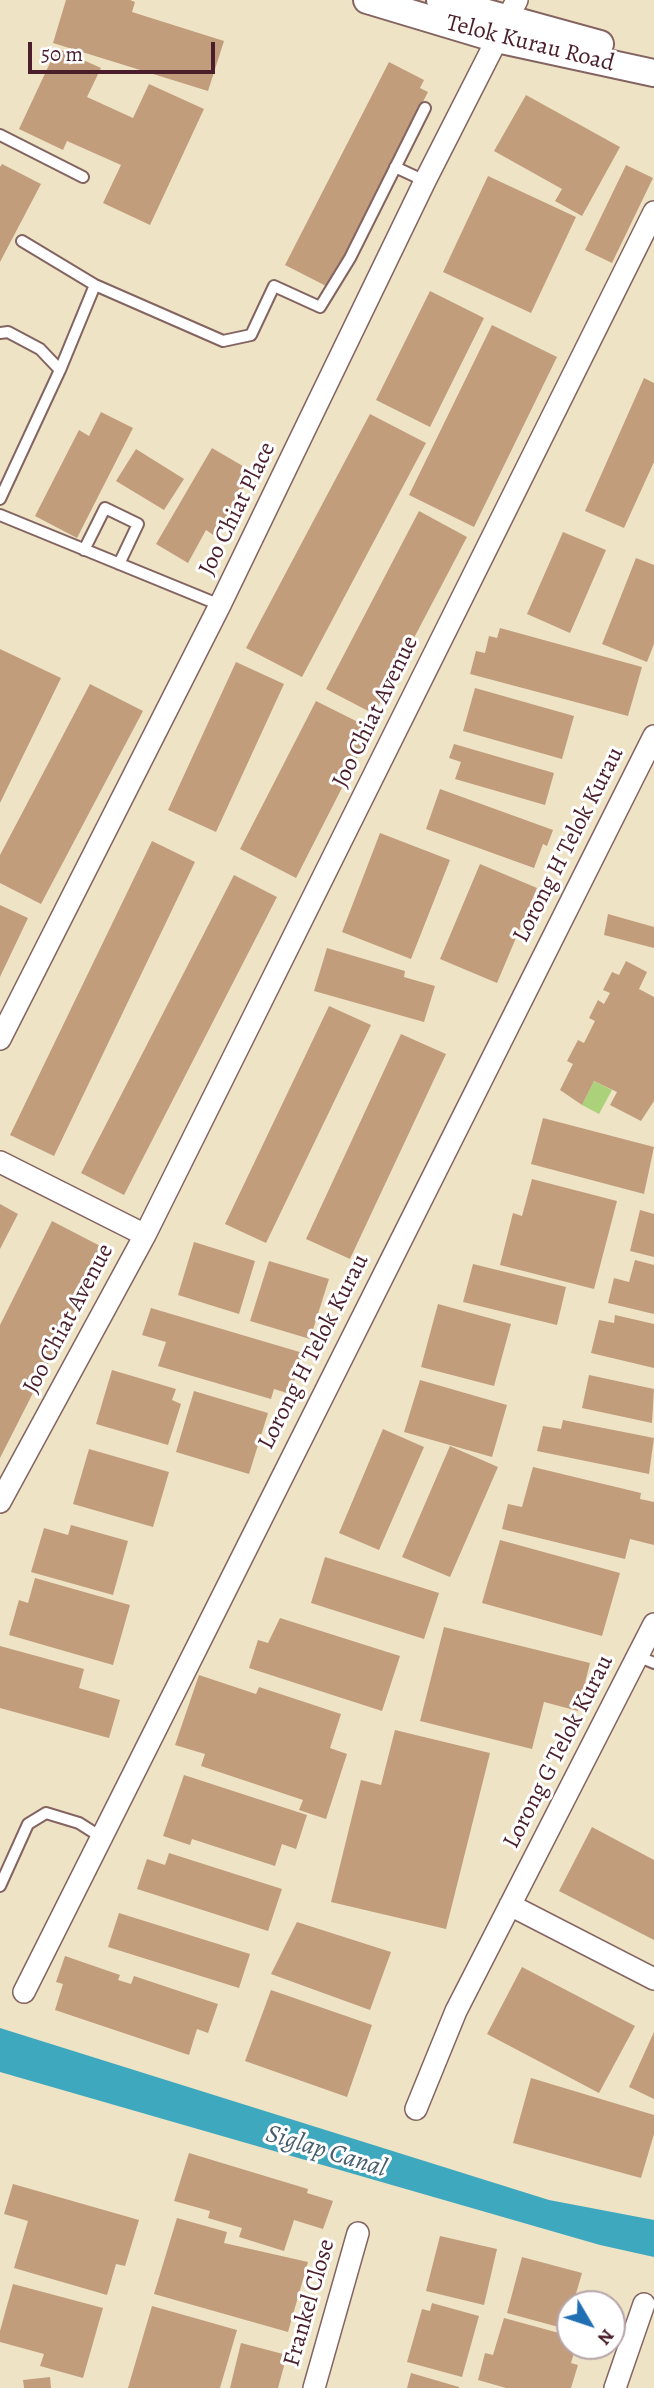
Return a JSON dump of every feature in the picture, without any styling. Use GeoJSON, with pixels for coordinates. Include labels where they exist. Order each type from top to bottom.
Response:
{"type":"FeatureCollection","features":[{"type":"Feature","properties":{"kind":"street","name":"Telok Kurau Road"},"geometry":{"type":"LineString","coordinates":[[367,0],[507,20],[654,73]]}},
{"type":"Feature","properties":{"kind":"street","name":"Telok Kurau Road"},"geometry":{"type":"LineString","coordinates":[[440,0],[654,58]]}},
{"type":"Feature","properties":{"kind":"street","name":"Joo Chiat Place"},"geometry":{"type":"LineString","coordinates":[[0,1039],[220,605],[425,181],[507,20]]}},
{"type":"Feature","properties":{"kind":"street","name":"Joo Chiat Avenue"},"geometry":{"type":"LineString","coordinates":[[0,1502],[145,1235],[654,212]]}},
{"type":"Feature","properties":{"kind":"street","name":"Lorong H Telok Kurau"},"geometry":{"type":"LineString","coordinates":[[24,1992],[654,736]]}},
{"type":"Feature","properties":{"kind":"street","name":"Joo Chiat Avenue"},"geometry":{"type":"LineString","coordinates":[[0,1162],[145,1235]]}},
{"type":"Feature","properties":{"kind":"street","name":"Lorong G Telok Kurau"},"geometry":{"type":"LineString","coordinates":[[416,2109],[456,2011],[510,1905],[645,1660],[654,1623]]}},
{"type":"Feature","properties":{"kind":"street"},"geometry":{"type":"LineString","coordinates":[[510,1905],[654,1979]]}},
{"type":"Feature","properties":{"kind":"street","name":"Frankel Close"},"geometry":{"type":"LineString","coordinates":[[314,2388],[358,2233]]}},
{"type":"Feature","properties":{"kind":"street"},"geometry":{"type":"LineString","coordinates":[[615,2388],[643,2304]]}},
{"type":"Feature","properties":{"kind":"lane"},"geometry":{"type":"LineString","coordinates":[[22,241],[95,285],[223,341],[251,335],[274,286],[320,307],[350,258],[425,108]]}},
{"type":"Feature","properties":{"kind":"lane"},"geometry":{"type":"LineString","coordinates":[[0,135],[83,177]]}},
{"type":"Feature","properties":{"kind":"lane"},"geometry":{"type":"LineString","coordinates":[[395,167],[425,181]]}},
{"type":"Feature","properties":{"kind":"lane"},"geometry":{"type":"LineString","coordinates":[[0,499],[60,370],[95,285]]}},
{"type":"Feature","properties":{"kind":"lane"},"geometry":{"type":"LineString","coordinates":[[0,333],[8,332],[40,349],[60,370]]}},
{"type":"Feature","properties":{"kind":"lane"},"geometry":{"type":"LineString","coordinates":[[84,550],[104,508],[138,524],[119,564]]}},
{"type":"Feature","properties":{"kind":"lane"},"geometry":{"type":"LineString","coordinates":[[0,515],[220,605]]}},
{"type":"Feature","properties":{"kind":"lane"},"geometry":{"type":"LineString","coordinates":[[0,1886],[28,1824],[46,1813],[79,1823],[101,1837]]}},
{"type":"Feature","properties":{"kind":"green space"},"geometry":{"type":"Polygon","coordinates":[[[594,1081],[612,1090],[599,1114],[582,1105],[594,1081]]]}},
{"type":"Feature","properties":{"kind":"water","name":"Siglap Canal"},"geometry":{"type":"Polygon","coordinates":[[[0,2028],[549,2200],[654,2220],[654,2257],[600,2245],[0,2072],[0,2028]]]}},
{"type":"Feature","properties":{"kind":"building"},"geometry":{"type":"Polygon","coordinates":[[[66,0],[130,0],[135,2],[132,12],[224,41],[208,91],[53,43],[66,0]]]}},
{"type":"Feature","properties":{"kind":"building"},"geometry":{"type":"Polygon","coordinates":[[[57,48],[101,68],[87,97],[133,118],[149,84],[204,109],[150,225],[103,203],[121,165],[67,141],[63,150],[19,129],[57,48]]]}},
{"type":"Feature","properties":{"kind":"building"},"geometry":{"type":"Polygon","coordinates":[[[389,62],[424,80],[420,88],[428,92],[328,287],[285,265],[389,62]]]}},
{"type":"Feature","properties":{"kind":"building"},"geometry":{"type":"Polygon","coordinates":[[[526,95],[620,147],[582,216],[555,201],[562,189],[494,151],[526,95]]]}},
{"type":"Feature","properties":{"kind":"building"},"geometry":{"type":"Polygon","coordinates":[[[2,164],[41,184],[0,262],[0,167],[2,164]]]}},
{"type":"Feature","properties":{"kind":"building"},"geometry":{"type":"Polygon","coordinates":[[[626,165],[653,178],[612,263],[585,250],[626,165]]]}},
{"type":"Feature","properties":{"kind":"building"},"geometry":{"type":"Polygon","coordinates":[[[488,176],[576,217],[531,313],[443,272],[488,176]]]}},
{"type":"Feature","properties":{"kind":"building"},"geometry":{"type":"Polygon","coordinates":[[[430,291],[484,318],[430,427],[376,400],[430,291]]]}},
{"type":"Feature","properties":{"kind":"building"},"geometry":{"type":"Polygon","coordinates":[[[492,325],[557,357],[474,527],[409,495],[492,325]]]}},
{"type":"Feature","properties":{"kind":"building"},"geometry":{"type":"Polygon","coordinates":[[[644,378],[654,383],[654,462],[624,528],[585,511],[644,378]]]}},
{"type":"Feature","properties":{"kind":"building"},"geometry":{"type":"Polygon","coordinates":[[[101,412],[133,428],[77,538],[35,516],[79,430],[89,436],[101,412]]]}},
{"type":"Feature","properties":{"kind":"building"},"geometry":{"type":"Polygon","coordinates":[[[370,414],[426,443],[302,677],[246,648],[370,414]]]}},
{"type":"Feature","properties":{"kind":"building"},"geometry":{"type":"Polygon","coordinates":[[[212,448],[253,472],[215,536],[206,530],[188,563],[156,544],[212,448]]]}},
{"type":"Feature","properties":{"kind":"building"},"geometry":{"type":"Polygon","coordinates":[[[136,449],[184,479],[164,510],[116,481],[136,449]]]}},
{"type":"Feature","properties":{"kind":"building"},"geometry":{"type":"Polygon","coordinates":[[[419,511],[467,537],[374,714],[326,689],[419,511]]]}},
{"type":"Feature","properties":{"kind":"building"},"geometry":{"type":"Polygon","coordinates":[[[563,532],[606,550],[570,633],[527,614],[563,532]]]}},
{"type":"Feature","properties":{"kind":"building"},"geometry":{"type":"Polygon","coordinates":[[[636,558],[654,565],[654,644],[647,662],[602,644],[636,558]]]}},
{"type":"Feature","properties":{"kind":"building"},"geometry":{"type":"Polygon","coordinates":[[[500,628],[642,667],[628,716],[470,674],[476,651],[485,653],[489,636],[497,638],[500,628]]]}},
{"type":"Feature","properties":{"kind":"building"},"geometry":{"type":"Polygon","coordinates":[[[0,649],[61,678],[0,803],[0,649]]]}},
{"type":"Feature","properties":{"kind":"building"},"geometry":{"type":"Polygon","coordinates":[[[236,662],[284,684],[216,832],[168,810],[236,662]]]}},
{"type":"Feature","properties":{"kind":"building"},"geometry":{"type":"Polygon","coordinates":[[[90,684],[143,711],[41,904],[0,883],[0,855],[90,684]]]}},
{"type":"Feature","properties":{"kind":"building"},"geometry":{"type":"Polygon","coordinates":[[[475,688],[574,716],[562,759],[463,731],[475,688]]]}},
{"type":"Feature","properties":{"kind":"building"},"geometry":{"type":"Polygon","coordinates":[[[316,701],[372,729],[296,878],[240,849],[316,701]]]}},
{"type":"Feature","properties":{"kind":"building"},"geometry":{"type":"Polygon","coordinates":[[[454,744],[554,773],[545,805],[455,779],[461,762],[449,758],[454,744]]]}},
{"type":"Feature","properties":{"kind":"building"},"geometry":{"type":"Polygon","coordinates":[[[440,789],[553,830],[547,846],[543,844],[534,868],[426,829],[440,789]]]}},
{"type":"Feature","properties":{"kind":"building"},"geometry":{"type":"Polygon","coordinates":[[[380,833],[450,860],[411,959],[342,932],[380,833]]]}},
{"type":"Feature","properties":{"kind":"building"},"geometry":{"type":"Polygon","coordinates":[[[152,841],[195,862],[54,1156],[10,1135],[152,841]]]}},
{"type":"Feature","properties":{"kind":"building"},"geometry":{"type":"Polygon","coordinates":[[[480,864],[537,888],[497,983],[440,959],[480,864]]]}},
{"type":"Feature","properties":{"kind":"building"},"geometry":{"type":"Polygon","coordinates":[[[234,875],[277,897],[124,1195],[81,1173],[234,875]]]}},
{"type":"Feature","properties":{"kind":"building"},"geometry":{"type":"Polygon","coordinates":[[[0,905],[28,918],[0,977],[0,905]]]}},
{"type":"Feature","properties":{"kind":"building"},"geometry":{"type":"Polygon","coordinates":[[[608,914],[654,927],[654,948],[604,935],[608,914]]]}},
{"type":"Feature","properties":{"kind":"building"},"geometry":{"type":"Polygon","coordinates":[[[327,948],[405,971],[404,977],[435,986],[424,1022],[314,991],[327,948]]]}},
{"type":"Feature","properties":{"kind":"building"},"geometry":{"type":"Polygon","coordinates":[[[626,961],[647,972],[639,989],[654,997],[654,1101],[641,1121],[610,1105],[617,1092],[594,1081],[582,1105],[560,1090],[573,1064],[567,1061],[578,1040],[584,1043],[595,1021],[589,1018],[598,1000],[604,1004],[610,993],[603,990],[612,972],[619,975],[626,961]]]}},
{"type":"Feature","properties":{"kind":"building"},"geometry":{"type":"Polygon","coordinates":[[[329,1006],[371,1025],[266,1243],[225,1224],[329,1006]]]}},
{"type":"Feature","properties":{"kind":"building"},"geometry":{"type":"Polygon","coordinates":[[[401,1034],[446,1054],[350,1259],[306,1239],[401,1034]]]}},
{"type":"Feature","properties":{"kind":"building"},"geometry":{"type":"Polygon","coordinates":[[[543,1118],[654,1147],[644,1194],[531,1164],[543,1118]]]}},
{"type":"Feature","properties":{"kind":"building"},"geometry":{"type":"Polygon","coordinates":[[[532,1179],[617,1201],[594,1289],[500,1265],[513,1213],[522,1216],[532,1179]]]}},
{"type":"Feature","properties":{"kind":"building"},"geometry":{"type":"Polygon","coordinates":[[[0,1204],[18,1214],[0,1249],[0,1204]]]}},
{"type":"Feature","properties":{"kind":"building"},"geometry":{"type":"Polygon","coordinates":[[[640,1210],[654,1214],[654,1257],[630,1251],[640,1210]]]}},
{"type":"Feature","properties":{"kind":"building"},"geometry":{"type":"Polygon","coordinates":[[[52,1221],[106,1249],[0,1458],[0,1325],[52,1221]]]}},
{"type":"Feature","properties":{"kind":"building"},"geometry":{"type":"Polygon","coordinates":[[[194,1242],[255,1261],[239,1314],[178,1295],[194,1242]]]}},
{"type":"Feature","properties":{"kind":"building"},"geometry":{"type":"Polygon","coordinates":[[[635,1260],[654,1265],[654,1314],[608,1303],[614,1278],[629,1282],[635,1260]]]}},
{"type":"Feature","properties":{"kind":"building"},"geometry":{"type":"Polygon","coordinates":[[[269,1261],[329,1279],[310,1339],[250,1321],[269,1261]]]}},
{"type":"Feature","properties":{"kind":"building"},"geometry":{"type":"Polygon","coordinates":[[[473,1264],[566,1287],[557,1325],[463,1302],[473,1264]]]}},
{"type":"Feature","properties":{"kind":"building"},"geometry":{"type":"Polygon","coordinates":[[[438,1304],[511,1324],[494,1386],[421,1367],[438,1304]]]}},
{"type":"Feature","properties":{"kind":"building"},"geometry":{"type":"Polygon","coordinates":[[[151,1308],[303,1353],[290,1394],[274,1389],[271,1399],[158,1366],[166,1342],[142,1335],[151,1308]]]}},
{"type":"Feature","properties":{"kind":"building"},"geometry":{"type":"Polygon","coordinates":[[[615,1315],[654,1324],[654,1368],[591,1353],[599,1320],[614,1323],[615,1315]]]}},
{"type":"Feature","properties":{"kind":"building"},"geometry":{"type":"Polygon","coordinates":[[[112,1370],[176,1389],[172,1400],[181,1404],[168,1445],[96,1424],[112,1370]]]}},
{"type":"Feature","properties":{"kind":"building"},"geometry":{"type":"Polygon","coordinates":[[[589,1375],[654,1389],[652,1423],[582,1408],[589,1375]]]}},
{"type":"Feature","properties":{"kind":"building"},"geometry":{"type":"Polygon","coordinates":[[[420,1380],[507,1405],[492,1457],[404,1432],[420,1380]]]}},
{"type":"Feature","properties":{"kind":"building"},"geometry":{"type":"Polygon","coordinates":[[[194,1391],[268,1413],[249,1474],[176,1452],[194,1391]]]}},
{"type":"Feature","properties":{"kind":"building"},"geometry":{"type":"Polygon","coordinates":[[[563,1420],[654,1438],[649,1474],[537,1451],[543,1426],[561,1429],[563,1420]]]}},
{"type":"Feature","properties":{"kind":"building"},"geometry":{"type":"Polygon","coordinates":[[[383,1429],[424,1447],[379,1550],[339,1533],[383,1429]]]}},
{"type":"Feature","properties":{"kind":"building"},"geometry":{"type":"Polygon","coordinates":[[[450,1446],[498,1467],[450,1577],[402,1557],[450,1446]]]}},
{"type":"Feature","properties":{"kind":"building"},"geometry":{"type":"Polygon","coordinates":[[[89,1449],[169,1472],[153,1527],[73,1504],[89,1449]]]}},
{"type":"Feature","properties":{"kind":"building"},"geometry":{"type":"Polygon","coordinates":[[[533,1467],[641,1493],[640,1499],[654,1502],[654,1545],[630,1539],[625,1559],[502,1529],[508,1504],[522,1507],[533,1467]]]}},
{"type":"Feature","properties":{"kind":"building"},"geometry":{"type":"Polygon","coordinates":[[[71,1525],[128,1541],[113,1595],[31,1572],[44,1528],[68,1535],[71,1525]]]}},
{"type":"Feature","properties":{"kind":"building"},"geometry":{"type":"Polygon","coordinates":[[[500,1540],[620,1573],[602,1636],[482,1603],[500,1540]]]}},
{"type":"Feature","properties":{"kind":"building"},"geometry":{"type":"Polygon","coordinates":[[[325,1557],[439,1593],[424,1639],[311,1603],[325,1557]]]}},
{"type":"Feature","properties":{"kind":"building"},"geometry":{"type":"Polygon","coordinates":[[[35,1578],[130,1605],[113,1665],[9,1635],[19,1600],[28,1603],[35,1578]]]}},
{"type":"Feature","properties":{"kind":"building"},"geometry":{"type":"Polygon","coordinates":[[[280,1618],[400,1656],[382,1711],[249,1668],[258,1640],[268,1643],[280,1618]]]}},
{"type":"Feature","properties":{"kind":"building"},"geometry":{"type":"Polygon","coordinates":[[[444,1627],[590,1663],[578,1711],[544,1702],[532,1749],[420,1721],[444,1627]]]}},
{"type":"Feature","properties":{"kind":"building"},"geometry":{"type":"Polygon","coordinates":[[[0,1646],[84,1669],[79,1688],[120,1700],[109,1738],[0,1708],[0,1646]]]}},
{"type":"Feature","properties":{"kind":"building"},"geometry":{"type":"Polygon","coordinates":[[[199,1675],[256,1694],[259,1687],[341,1714],[330,1748],[347,1754],[326,1819],[299,1810],[303,1800],[201,1766],[205,1754],[175,1745],[199,1675]]]}},
{"type":"Feature","properties":{"kind":"building"},"geometry":{"type":"Polygon","coordinates":[[[395,1730],[490,1753],[446,1929],[331,1902],[361,1780],[381,1785],[395,1730]]]}},
{"type":"Feature","properties":{"kind":"building"},"geometry":{"type":"Polygon","coordinates":[[[184,1775],[307,1815],[296,1849],[282,1844],[275,1866],[192,1839],[190,1845],[163,1836],[184,1775]]]}},
{"type":"Feature","properties":{"kind":"building"},"geometry":{"type":"Polygon","coordinates":[[[592,1827],[654,1860],[654,1940],[559,1891],[592,1827]]]}},
{"type":"Feature","properties":{"kind":"building"},"geometry":{"type":"Polygon","coordinates":[[[169,1853],[282,1889],[268,1931],[137,1889],[147,1859],[165,1865],[169,1853]]]}},
{"type":"Feature","properties":{"kind":"building"},"geometry":{"type":"Polygon","coordinates":[[[119,1913],[250,1954],[239,1988],[108,1947],[119,1913]]]}},
{"type":"Feature","properties":{"kind":"building"},"geometry":{"type":"Polygon","coordinates":[[[297,1922],[391,1952],[370,2010],[271,1974],[297,1922]]]}},
{"type":"Feature","properties":{"kind":"building"},"geometry":{"type":"Polygon","coordinates":[[[65,1956],[120,1975],[118,1980],[131,1984],[134,1976],[218,2004],[208,2033],[197,2029],[189,2055],[55,2010],[63,1984],[56,1982],[65,1956]]]}},
{"type":"Feature","properties":{"kind":"building"},"geometry":{"type":"Polygon","coordinates":[[[522,1967],[635,2026],[599,2093],[487,2034],[522,1967]]]}},
{"type":"Feature","properties":{"kind":"building"},"geometry":{"type":"Polygon","coordinates":[[[271,1990],[372,2025],[347,2097],[245,2061],[271,1990]]]}},
{"type":"Feature","properties":{"kind":"building"},"geometry":{"type":"Polygon","coordinates":[[[654,2032],[654,2099],[629,2087],[654,2032]]]}},
{"type":"Feature","properties":{"kind":"building"},"geometry":{"type":"Polygon","coordinates":[[[531,2078],[654,2115],[654,2134],[641,2178],[513,2143],[531,2078]]]}},
{"type":"Feature","properties":{"kind":"building"},"geometry":{"type":"Polygon","coordinates":[[[189,2153],[308,2189],[307,2193],[333,2201],[323,2229],[294,2220],[284,2251],[239,2237],[242,2228],[208,2218],[210,2211],[174,2201],[189,2153]]]}},
{"type":"Feature","properties":{"kind":"building"},"geometry":{"type":"Polygon","coordinates":[[[13,2184],[139,2220],[125,2266],[116,2264],[107,2295],[14,2268],[28,2221],[4,2214],[13,2184]]]}},
{"type":"Feature","properties":{"kind":"building"},"geometry":{"type":"Polygon","coordinates":[[[177,2218],[227,2232],[224,2243],[308,2262],[288,2332],[154,2294],[177,2218]]]}},
{"type":"Feature","properties":{"kind":"building"},"geometry":{"type":"Polygon","coordinates":[[[440,2236],[497,2249],[484,2305],[426,2291],[440,2236]]]}},
{"type":"Feature","properties":{"kind":"building"},"geometry":{"type":"Polygon","coordinates":[[[522,2257],[582,2273],[577,2290],[556,2290],[556,2326],[507,2313],[522,2257]]]}},
{"type":"Feature","properties":{"kind":"building"},"geometry":{"type":"Polygon","coordinates":[[[13,2284],[103,2308],[83,2378],[40,2366],[44,2354],[0,2342],[0,2331],[13,2284]]]}},
{"type":"Feature","properties":{"kind":"building"},"geometry":{"type":"Polygon","coordinates":[[[432,2303],[479,2316],[462,2377],[407,2362],[422,2309],[430,2311],[432,2303]]]}},
{"type":"Feature","properties":{"kind":"building"},"geometry":{"type":"Polygon","coordinates":[[[152,2306],[237,2330],[220,2388],[128,2388],[152,2306]]]}},
{"type":"Feature","properties":{"kind":"building"},"geometry":{"type":"Polygon","coordinates":[[[504,2318],[556,2332],[556,2360],[572,2360],[571,2363],[578,2365],[571,2388],[506,2388],[478,2380],[485,2353],[493,2355],[504,2318]]]}},
{"type":"Feature","properties":{"kind":"building"},"geometry":{"type":"Polygon","coordinates":[[[241,2343],[287,2355],[278,2388],[230,2388],[241,2343]]]}},
{"type":"Feature","properties":{"kind":"building"},"geometry":{"type":"Polygon","coordinates":[[[411,2373],[459,2387],[459,2388],[407,2388],[411,2373]]]}},
{"type":"Feature","properties":{"kind":"building"},"geometry":{"type":"Polygon","coordinates":[[[50,2377],[51,2388],[24,2388],[23,2380],[50,2377]]]}}]}
